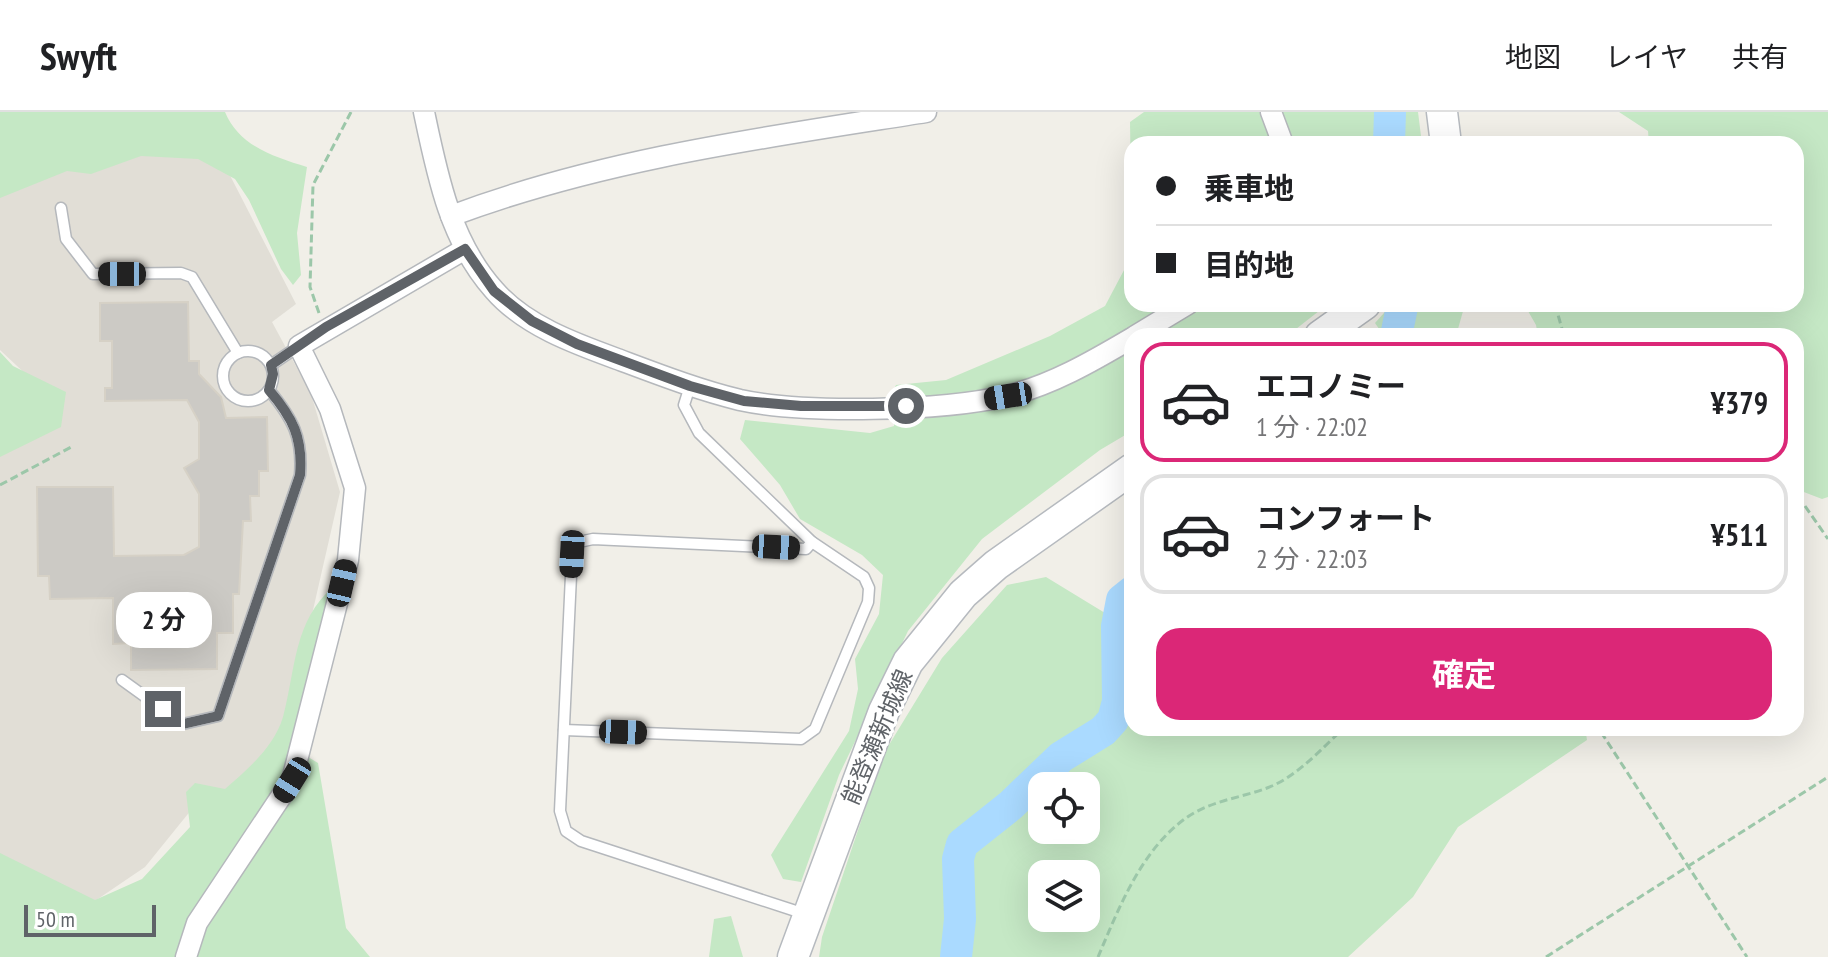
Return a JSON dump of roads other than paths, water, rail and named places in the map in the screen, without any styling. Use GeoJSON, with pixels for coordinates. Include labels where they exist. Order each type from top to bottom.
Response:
{"type":"FeatureCollection","features":[{"type":"Feature","properties":{"kind":"main road"},"geometry":{"type":"LineString","coordinates":[[1442,112],[1445,136]]}},
{"type":"Feature","properties":{"kind":"main road"},"geometry":{"type":"LineString","coordinates":[[1331,328],[1354,312]]}},
{"type":"Feature","properties":{"kind":"main road","name":"能登瀬新城線"},"geometry":{"type":"LineString","coordinates":[[793,957],[884,711],[908,662],[963,594],[985,574],[1124,475]]}},
{"type":"Feature","properties":{"kind":"street"},"geometry":{"type":"LineString","coordinates":[[424,112],[441,192],[465,249],[494,291],[532,321],[577,344],[690,386],[744,401],[801,406],[954,405],[1008,396],[1058,378],[1124,342]]}},
{"type":"Feature","properties":{"kind":"street"},"geometry":{"type":"LineString","coordinates":[[451,216],[609,169],[760,138],[926,112]]}},
{"type":"Feature","properties":{"kind":"street"},"geometry":{"type":"LineString","coordinates":[[1271,112],[1280,136]]}},
{"type":"Feature","properties":{"kind":"street"},"geometry":{"type":"LineString","coordinates":[[186,957],[197,923],[292,780],[348,560],[355,488],[330,409],[299,346],[326,327],[465,249]]}},
{"type":"Feature","properties":{"kind":"street"},"geometry":{"type":"LineString","coordinates":[[1148,328],[1175,312]]}},
{"type":"Feature","properties":{"kind":"lane"},"geometry":{"type":"LineString","coordinates":[[61,208],[66,239],[93,274],[181,273],[192,277],[238,353]]}},
{"type":"Feature","properties":{"kind":"lane"},"geometry":{"type":"LineString","coordinates":[[271,365],[299,346]]}},
{"type":"Feature","properties":{"kind":"lane"},"geometry":{"type":"LineString","coordinates":[[253,351],[271,365],[273,374],[269,390],[255,400],[246,400],[231,393],[224,371],[238,353],[253,351]]}},
{"type":"Feature","properties":{"kind":"lane"},"geometry":{"type":"LineString","coordinates":[[564,730],[801,739],[815,729],[868,602],[869,588],[864,577],[812,542],[699,433],[684,405],[690,386]]}},
{"type":"Feature","properties":{"kind":"lane"},"geometry":{"type":"LineString","coordinates":[[122,680],[183,724],[218,716],[300,475],[302,450],[297,426],[269,390]]}},
{"type":"Feature","properties":{"kind":"lane"},"geometry":{"type":"LineString","coordinates":[[807,914],[581,841],[566,831],[560,811],[572,554],[579,542],[593,539],[806,549],[812,542]]}},
{"type":"Feature","properties":{"kind":"waterway"},"geometry":{"type":"LineString","coordinates":[[1389,136],[1390,112]]}},
{"type":"Feature","properties":{"kind":"waterway"},"geometry":{"type":"LineString","coordinates":[[1398,328],[1401,312]]}},
{"type":"Feature","properties":{"kind":"waterway"},"geometry":{"type":"LineString","coordinates":[[956,957],[960,919],[958,859],[962,844],[1011,805],[1061,757],[1103,731],[1113,720],[1118,701],[1117,626],[1124,598]]}}]}
